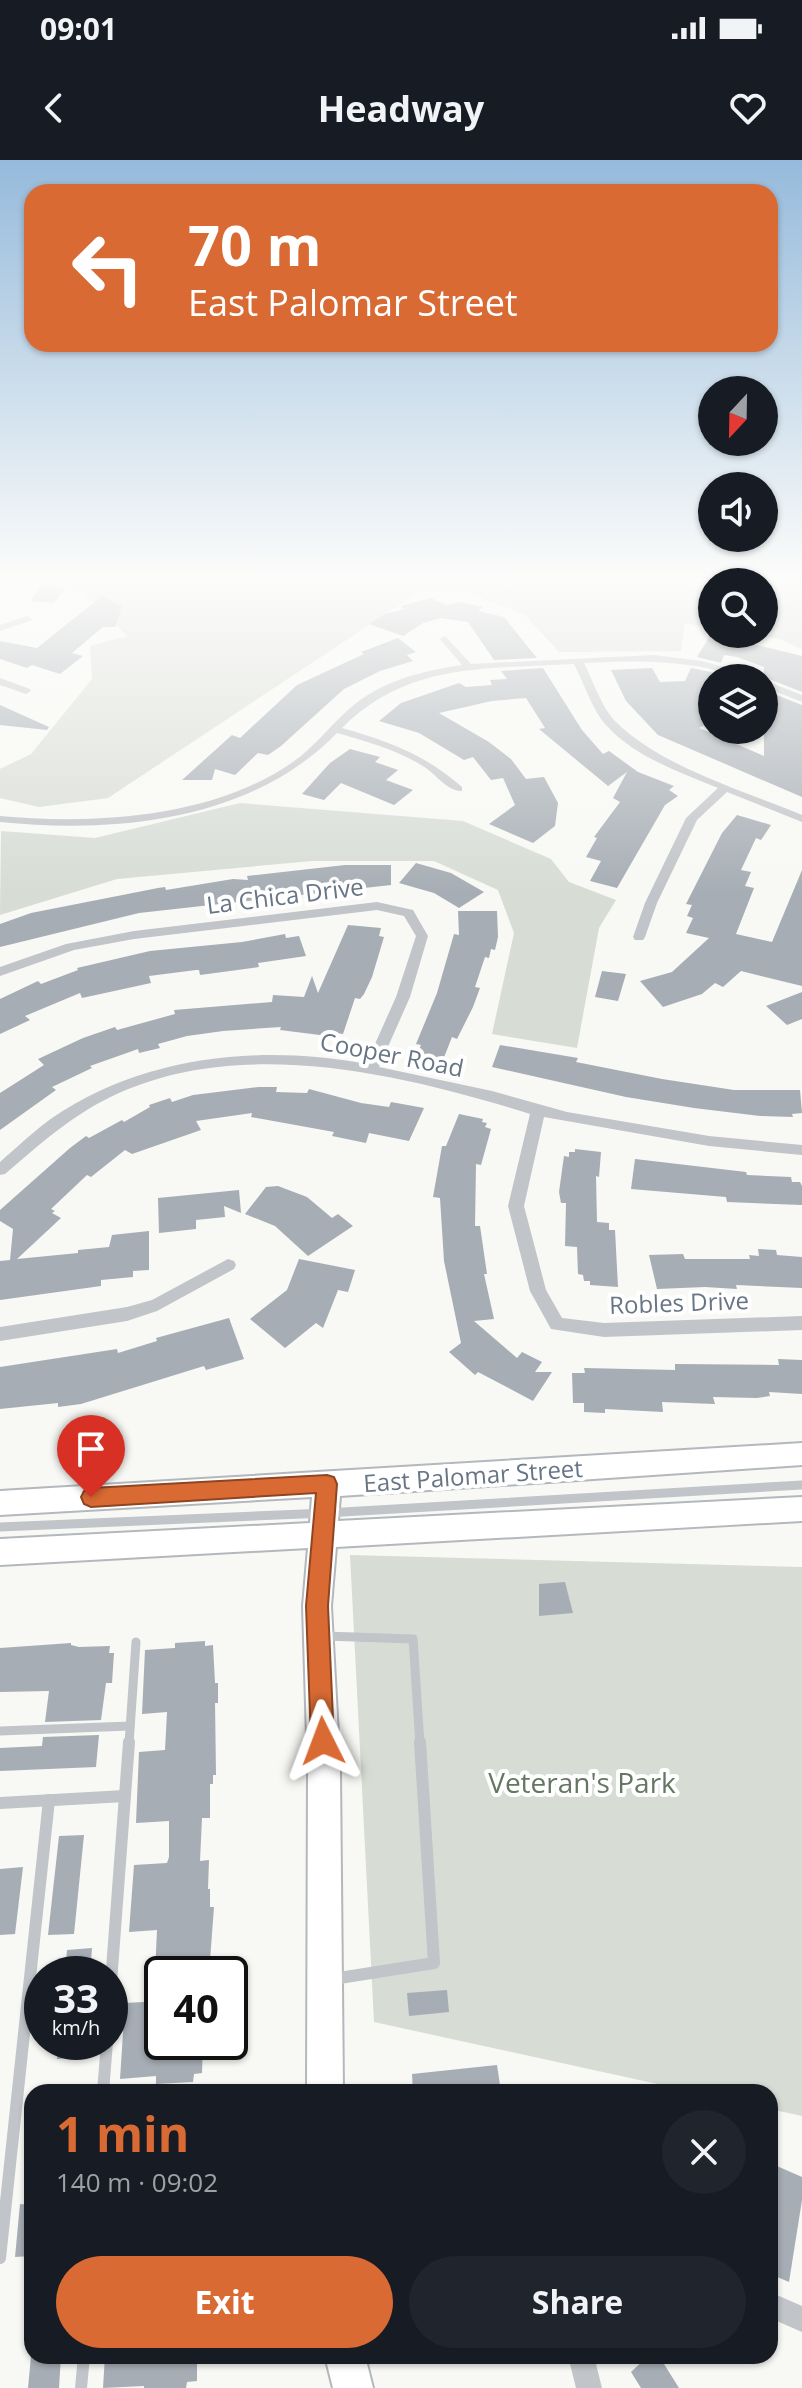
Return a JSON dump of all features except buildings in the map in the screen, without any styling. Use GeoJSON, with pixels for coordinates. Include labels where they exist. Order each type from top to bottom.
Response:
{"type":"FeatureCollection","features":[{"type":"Feature","properties":{"kind":"main road","name":"East Palomar Street"},"geometry":{"type":"LineString","coordinates":[[0,1503],[802,1454]]}},
{"type":"Feature","properties":{"kind":"main road"},"geometry":{"type":"LineString","coordinates":[[325,2084],[324,1771],[318,1636],[327,1484]]}},
{"type":"Feature","properties":{"kind":"main road","name":"East Palomar Street"},"geometry":{"type":"LineString","coordinates":[[0,1552],[324,1524],[802,1509]]}},
{"type":"Feature","properties":{"kind":"main road"},"geometry":{"type":"LineString","coordinates":[[347,2364],[353,2388]]}},
{"type":"Feature","properties":{"kind":"street"},"geometry":{"type":"LineString","coordinates":[[10,685],[26,691]]}},
{"type":"Feature","properties":{"kind":"street"},"geometry":{"type":"LineString","coordinates":[[0,819],[102,823],[150,817],[210,802],[270,781],[304,759],[366,701],[400,685]]}},
{"type":"Feature","properties":{"kind":"street"},"geometry":{"type":"LineString","coordinates":[[590,685],[609,722],[626,737],[670,764],[802,819]]}},
{"type":"Feature","properties":{"kind":"street"},"geometry":{"type":"LineString","coordinates":[[778,689],[802,699]]}},
{"type":"Feature","properties":{"kind":"street"},"geometry":{"type":"LineString","coordinates":[[335,729],[403,749],[436,768],[458,789]]}},
{"type":"Feature","properties":{"kind":"street"},"geometry":{"type":"LineString","coordinates":[[639,937],[651,903],[692,818],[726,787]]}},
{"type":"Feature","properties":{"kind":"street","name":"La Chica Drive"},"geometry":{"type":"LineString","coordinates":[[0,972],[71,947],[134,935],[377,906],[409,913],[422,936],[403,997],[370,1071]]}},
{"type":"Feature","properties":{"kind":"street","name":"Cooper Road"},"geometry":{"type":"LineString","coordinates":[[0,1170],[59,1119],[100,1095],[165,1071],[233,1057],[282,1058],[370,1071],[495,1096],[538,1111],[694,1139],[802,1150]]}},
{"type":"Feature","properties":{"kind":"street","name":"Robles Drive"},"geometry":{"type":"LineString","coordinates":[[538,1111],[516,1206],[538,1291],[557,1324],[604,1330],[802,1323]]}},
{"type":"Feature","properties":{"kind":"street"},"geometry":{"type":"LineString","coordinates":[[0,1334],[142,1309],[167,1299],[228,1265]]}},
{"type":"Feature","properties":{"kind":"street"},"geometry":{"type":"LineString","coordinates":[[778,2308],[802,2319]]}},
{"type":"Feature","properties":{"kind":"street"},"geometry":{"type":"LineString","coordinates":[[583,2364],[589,2388]]}},
{"type":"Feature","properties":{"kind":"lane"},"geometry":{"type":"LineString","coordinates":[[0,1527],[324,1524],[802,1485]]}},
{"type":"Feature","properties":{"kind":"lane"},"geometry":{"type":"LineString","coordinates":[[318,1636],[413,1639],[434,1963],[324,1980]]}},
{"type":"Feature","properties":{"kind":"lane"},"geometry":{"type":"LineString","coordinates":[[113,1956],[136,1642]]}},
{"type":"Feature","properties":{"kind":"lane"},"geometry":{"type":"LineString","coordinates":[[0,1731],[130,1726]]}},
{"type":"Feature","properties":{"kind":"lane"},"geometry":{"type":"LineString","coordinates":[[0,1803],[125,1796]]}},
{"type":"Feature","properties":{"kind":"lane"},"geometry":{"type":"LineString","coordinates":[[0,2258],[49,1800]]}},
{"type":"Feature","properties":{"kind":"lane"},"geometry":{"type":"LineString","coordinates":[[104,2084],[106,2060]]}},
{"type":"Feature","properties":{"kind":"lane"},"geometry":{"type":"LineString","coordinates":[[81,2388],[83,2364]]}},
{"type":"Feature","properties":{"kind":"green space"},"geometry":{"type":"Polygon","coordinates":[[[87,685],[279,685],[108,798],[39,807],[0,798],[0,769],[31,754],[87,685]]]}},
{"type":"Feature","properties":{"kind":"green space"},"geometry":{"type":"Polygon","coordinates":[[[240,803],[463,821],[551,859],[569,882],[616,900],[599,928],[577,1048],[492,1034],[514,933],[498,890],[434,861],[312,861],[117,879],[0,915],[1,831],[95,838],[240,803]]]}},
{"type":"Feature","properties":{"kind":"green space","name":"Veteran's Park"},"geometry":{"type":"Polygon","coordinates":[[[350,1555],[802,1567],[802,2116],[778,2111],[778,2084],[657,2084],[374,2022],[350,1555]]]}},
{"type":"Feature","properties":{"kind":"route"},"geometry":{"type":"LineString","coordinates":[[91,1497],[327,1484],[317,1606],[323,1741]]}}]}
